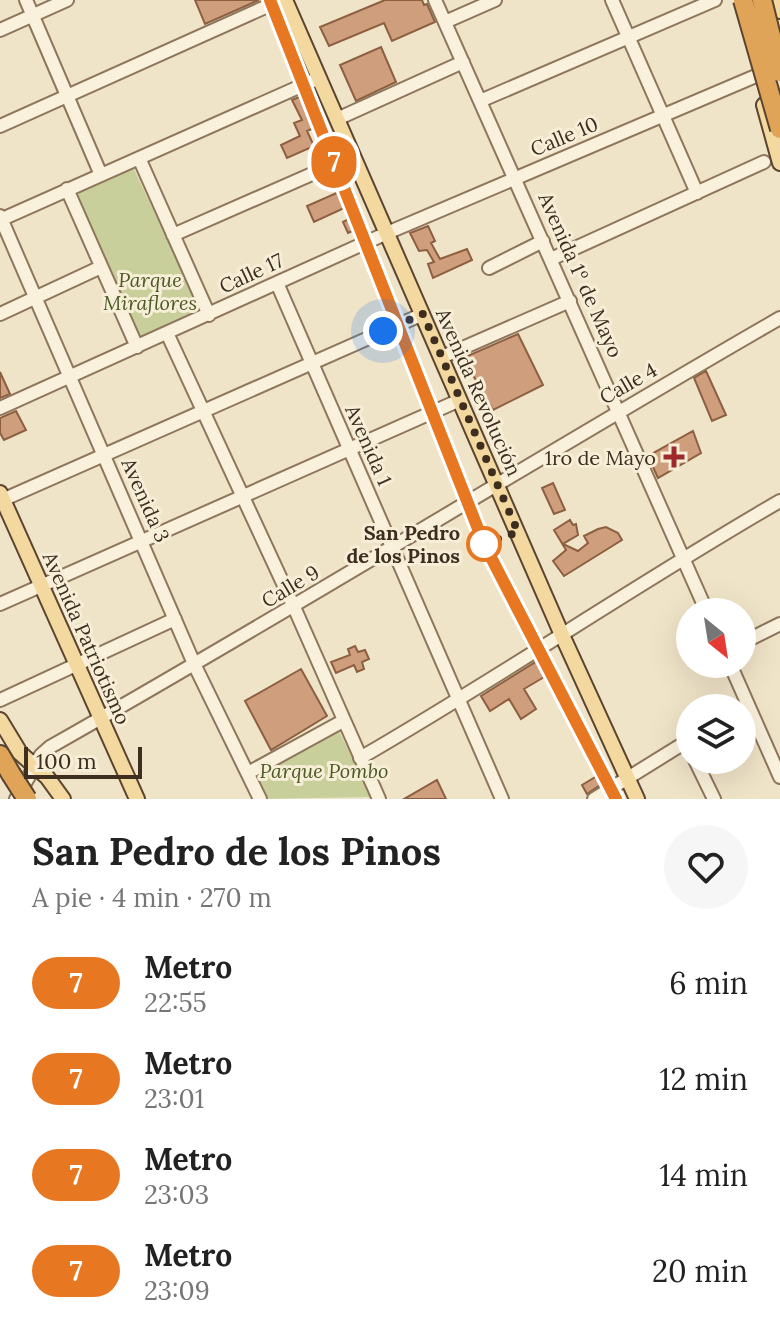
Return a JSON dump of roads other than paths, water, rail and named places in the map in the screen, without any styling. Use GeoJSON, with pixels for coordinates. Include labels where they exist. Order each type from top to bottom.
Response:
{"type":"FeatureCollection","features":[{"type":"Feature","properties":{"kind":"highway"},"geometry":{"type":"LineString","coordinates":[[746,0],[773,67]]}},
{"type":"Feature","properties":{"kind":"highway"},"geometry":{"type":"LineString","coordinates":[[746,0],[780,129]]}},
{"type":"Feature","properties":{"kind":"highway"},"geometry":{"type":"LineString","coordinates":[[763,0],[780,109]]}},
{"type":"Feature","properties":{"kind":"highway"},"geometry":{"type":"LineString","coordinates":[[0,755],[16,799]]}},
{"type":"Feature","properties":{"kind":"highway"},"geometry":{"type":"LineString","coordinates":[[5,775],[27,799]]}},
{"type":"Feature","properties":{"kind":"main road","name":"Avenida Revolución"},"geometry":{"type":"LineString","coordinates":[[283,0],[637,799]]}},
{"type":"Feature","properties":{"kind":"main road"},"geometry":{"type":"LineString","coordinates":[[736,0],[773,67],[780,163]]}},
{"type":"Feature","properties":{"kind":"main road"},"geometry":{"type":"LineString","coordinates":[[777,0],[780,11]]}},
{"type":"Feature","properties":{"kind":"main road","name":"Avenida Patriotismo"},"geometry":{"type":"LineString","coordinates":[[1,498],[137,799]]}},
{"type":"Feature","properties":{"kind":"main road"},"geometry":{"type":"LineString","coordinates":[[0,720],[20,753],[47,777],[63,799]]}},
{"type":"Feature","properties":{"kind":"street"},"geometry":{"type":"LineString","coordinates":[[26,0],[101,175]]}},
{"type":"Feature","properties":{"kind":"street"},"geometry":{"type":"LineString","coordinates":[[0,30],[67,0]]}},
{"type":"Feature","properties":{"kind":"street"},"geometry":{"type":"LineString","coordinates":[[0,126],[283,0]]}},
{"type":"Feature","properties":{"kind":"street","name":"Avenida 1º de Mayo"},"geometry":{"type":"LineString","coordinates":[[435,0],[701,598]]}},
{"type":"Feature","properties":{"kind":"street"},"geometry":{"type":"LineString","coordinates":[[445,22],[495,0]]}},
{"type":"Feature","properties":{"kind":"street"},"geometry":{"type":"LineString","coordinates":[[612,0],[697,193]]}},
{"type":"Feature","properties":{"kind":"street"},"geometry":{"type":"LineString","coordinates":[[480,101],[715,0]]}},
{"type":"Feature","properties":{"kind":"street"},"geometry":{"type":"LineString","coordinates":[[337,119],[463,62]]}},
{"type":"Feature","properties":{"kind":"street","name":"Calle 10"},"geometry":{"type":"LineString","coordinates":[[387,233],[773,67]]}},
{"type":"Feature","properties":{"kind":"street"},"geometry":{"type":"LineString","coordinates":[[1,218],[319,78]]}},
{"type":"Feature","properties":{"kind":"street"},"geometry":{"type":"LineString","coordinates":[[173,235],[353,156]]}},
{"type":"Feature","properties":{"kind":"street"},"geometry":{"type":"LineString","coordinates":[[139,158],[209,315]]}},
{"type":"Feature","properties":{"kind":"street"},"geometry":{"type":"LineString","coordinates":[[551,259],[764,162]]}},
{"type":"Feature","properties":{"kind":"street"},"geometry":{"type":"LineString","coordinates":[[67,189],[137,347]]}},
{"type":"Feature","properties":{"kind":"street","name":"Avenida 3"},"geometry":{"type":"LineString","coordinates":[[1,218],[195,666],[260,799]]}},
{"type":"Feature","properties":{"kind":"street","name":"Calle 17"},"geometry":{"type":"LineString","coordinates":[[0,408],[387,233]]}},
{"type":"Feature","properties":{"kind":"street"},"geometry":{"type":"LineString","coordinates":[[489,268],[543,241]]}},
{"type":"Feature","properties":{"kind":"street"},"geometry":{"type":"LineString","coordinates":[[0,314],[101,267]]}},
{"type":"Feature","properties":{"kind":"street","name":"Avenida 1"},"geometry":{"type":"LineString","coordinates":[[277,283],[502,799]]}},
{"type":"Feature","properties":{"kind":"street"},"geometry":{"type":"LineString","coordinates":[[442,357],[570,301]]}},
{"type":"Feature","properties":{"kind":"street"},"geometry":{"type":"LineString","coordinates":[[1,498],[423,314]]}},
{"type":"Feature","properties":{"kind":"street","name":"Calle 4"},"geometry":{"type":"LineString","coordinates":[[497,484],[780,318]]}},
{"type":"Feature","properties":{"kind":"street"},"geometry":{"type":"LineString","coordinates":[[167,333],[294,607],[376,798]]}},
{"type":"Feature","properties":{"kind":"street"},"geometry":{"type":"LineString","coordinates":[[0,604],[460,400]]}},
{"type":"Feature","properties":{"kind":"street","name":"Calle 9"},"geometry":{"type":"LineString","coordinates":[[16,799],[41,755],[50,747],[195,666],[497,484]]}},
{"type":"Feature","properties":{"kind":"street"},"geometry":{"type":"LineString","coordinates":[[360,758],[459,700],[682,557],[780,501]]}},
{"type":"Feature","properties":{"kind":"street"},"geometry":{"type":"LineString","coordinates":[[0,700],[175,619]]}},
{"type":"Feature","properties":{"kind":"street"},"geometry":{"type":"LineString","coordinates":[[756,636],[780,624]]}},
{"type":"Feature","properties":{"kind":"street"},"geometry":{"type":"LineString","coordinates":[[736,678],[780,777]]}},
{"type":"Feature","properties":{"kind":"street"},"geometry":{"type":"LineString","coordinates":[[248,773],[343,721]]}},
{"type":"Feature","properties":{"kind":"street"},"geometry":{"type":"LineString","coordinates":[[594,799],[676,748]]}},
{"type":"Feature","properties":{"kind":"street"},"geometry":{"type":"LineString","coordinates":[[702,774],[714,799]]}},
{"type":"Feature","properties":{"kind":"metro line","name":"7"},"geometry":{"type":"LineString","coordinates":[[270,0],[484,544],[616,799]]}},
{"type":"Feature","properties":{"kind":"place","name":"1ro de Mayo"},"geometry":{"type":"Point","coordinates":[674,457]}},
{"type":"Feature","properties":{"kind":"place","name":"San Pedro de los Pinos"},"geometry":{"type":"Point","coordinates":[484,544]}},
{"type":"Feature","properties":{"kind":"park label","name":"Parque Miraflores"},"geometry":{"type":"Point","coordinates":[150,290]}},
{"type":"Feature","properties":{"kind":"park label","name":"Parque Pombo"},"geometry":{"type":"Point","coordinates":[324,770]}}]}
